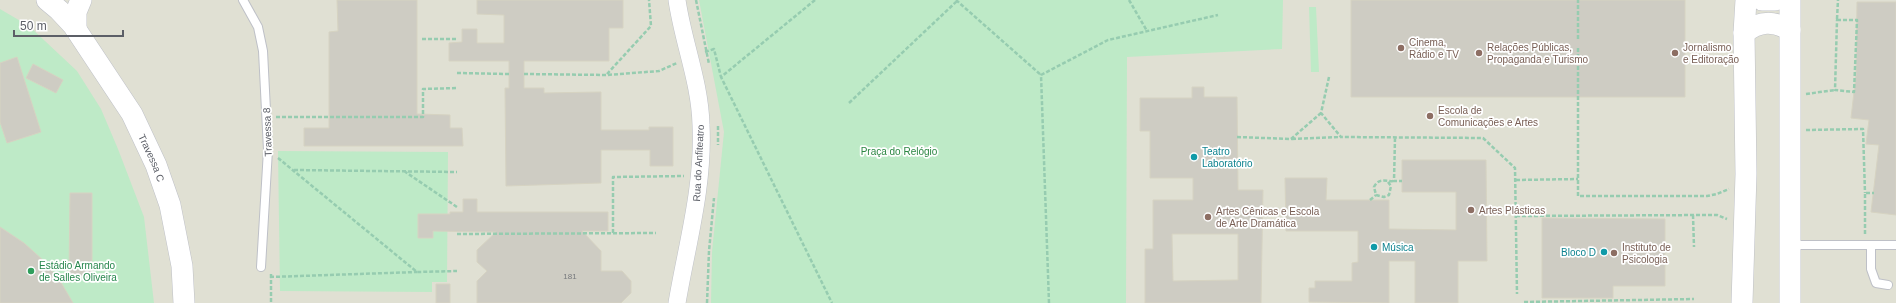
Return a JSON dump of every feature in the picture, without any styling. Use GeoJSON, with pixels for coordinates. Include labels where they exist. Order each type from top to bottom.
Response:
{"type":"FeatureCollection","features":[{"type":"Feature","properties":{"kind":"street","name":"Travessa C"},"geometry":{"type":"LineString","coordinates":[[47,0],[63,13],[76,29],[132,114],[156,165],[170,205],[182,266],[184,303]]}},
{"type":"Feature","properties":{"kind":"street"},"geometry":{"type":"LineString","coordinates":[[76,29],[76,12],[81,0]]}},
{"type":"Feature","properties":{"kind":"street","name":"Rua do Anfiteatro"},"geometry":{"type":"LineString","coordinates":[[677,0],[680,19],[698,91],[702,126],[700,176],[696,211],[678,303]]}},
{"type":"Feature","properties":{"kind":"street"},"geometry":{"type":"LineString","coordinates":[[1742,303],[1746,174],[1744,33],[1746,0]]}},
{"type":"Feature","properties":{"kind":"street"},"geometry":{"type":"LineString","coordinates":[[1762,0],[1774,0]]}},
{"type":"Feature","properties":{"kind":"street"},"geometry":{"type":"LineString","coordinates":[[1790,0],[1790,303]]}},
{"type":"Feature","properties":{"kind":"street"},"geometry":{"type":"LineString","coordinates":[[1744,33],[1752,27],[1766,23],[1781,24],[1790,30]]}},
{"type":"Feature","properties":{"kind":"lane","name":"Travessa 8"},"geometry":{"type":"LineString","coordinates":[[243,0],[258,27],[263,51],[268,150],[262,267]]}},
{"type":"Feature","properties":{"kind":"lane"},"geometry":{"type":"LineString","coordinates":[[1791,245],[1896,245]]}},
{"type":"Feature","properties":{"kind":"lane"},"geometry":{"type":"LineString","coordinates":[[1868,245],[1871,269],[1876,283],[1888,285]]}},
{"type":"Feature","properties":{"kind":"path"},"geometry":{"type":"LineString","coordinates":[[607,75],[651,26],[649,0]]}},
{"type":"Feature","properties":{"kind":"path"},"geometry":{"type":"LineString","coordinates":[[721,77],[815,0]]}},
{"type":"Feature","properties":{"kind":"path"},"geometry":{"type":"LineString","coordinates":[[849,103],[956,0],[1041,75],[1049,303]]}},
{"type":"Feature","properties":{"kind":"path"},"geometry":{"type":"LineString","coordinates":[[1129,0],[1147,31]]}},
{"type":"Feature","properties":{"kind":"path"},"geometry":{"type":"LineString","coordinates":[[1578,0],[1578,39]]}},
{"type":"Feature","properties":{"kind":"path"},"geometry":{"type":"LineString","coordinates":[[1835,90],[1838,0]]}},
{"type":"Feature","properties":{"kind":"path"},"geometry":{"type":"LineString","coordinates":[[1041,75],[1108,40],[1218,14]]}},
{"type":"Feature","properties":{"kind":"path"},"geometry":{"type":"LineString","coordinates":[[1789,97],[1835,90],[1854,92],[1857,20],[1837,20]]}},
{"type":"Feature","properties":{"kind":"path"},"geometry":{"type":"LineString","coordinates":[[422,39],[457,39]]}},
{"type":"Feature","properties":{"kind":"path"},"geometry":{"type":"LineString","coordinates":[[1578,48],[1578,196],[1706,196]]}},
{"type":"Feature","properties":{"kind":"path"},"geometry":{"type":"LineString","coordinates":[[524,74],[607,75],[659,71],[690,57],[714,49],[721,77],[832,303]]}},
{"type":"Feature","properties":{"kind":"path"},"geometry":{"type":"LineString","coordinates":[[457,73],[509,74]]}},
{"type":"Feature","properties":{"kind":"path"},"geometry":{"type":"LineString","coordinates":[[1291,139],[1321,113],[1329,77]]}},
{"type":"Feature","properties":{"kind":"path"},"geometry":{"type":"LineString","coordinates":[[273,117],[423,117],[424,89],[457,88]]}},
{"type":"Feature","properties":{"kind":"path"},"geometry":{"type":"LineString","coordinates":[[1321,113],[1341,137]]}},
{"type":"Feature","properties":{"kind":"path"},"geometry":{"type":"LineString","coordinates":[[1789,130],[1864,129],[1865,193],[1868,245]]}},
{"type":"Feature","properties":{"kind":"path"},"geometry":{"type":"LineString","coordinates":[[1237,137],[1291,139],[1341,137],[1483,138],[1515,168],[1517,294]]}},
{"type":"Feature","properties":{"kind":"path"},"geometry":{"type":"LineString","coordinates":[[1394,181],[1395,138]]}},
{"type":"Feature","properties":{"kind":"path"},"geometry":{"type":"LineString","coordinates":[[274,163],[274,155],[417,272]]}},
{"type":"Feature","properties":{"kind":"path"},"geometry":{"type":"LineString","coordinates":[[294,170],[457,172]]}},
{"type":"Feature","properties":{"kind":"path"},"geometry":{"type":"LineString","coordinates":[[404,171],[457,207]]}},
{"type":"Feature","properties":{"kind":"path"},"geometry":{"type":"LineString","coordinates":[[613,233],[613,177],[700,176]]}},
{"type":"Feature","properties":{"kind":"path"},"geometry":{"type":"LineString","coordinates":[[1516,180],[1578,179]]}},
{"type":"Feature","properties":{"kind":"path"},"geometry":{"type":"LineString","coordinates":[[1376,195],[1374,190],[1375,184],[1383,180],[1388,182],[1402,181]]}},
{"type":"Feature","properties":{"kind":"path"},"geometry":{"type":"LineString","coordinates":[[1376,195],[1384,197],[1389,195],[1391,186],[1388,182]]}},
{"type":"Feature","properties":{"kind":"path"},"geometry":{"type":"LineString","coordinates":[[1865,193],[1874,193]]}},
{"type":"Feature","properties":{"kind":"path"},"geometry":{"type":"LineString","coordinates":[[1370,200],[1376,195]]}},
{"type":"Feature","properties":{"kind":"path"},"geometry":{"type":"LineString","coordinates":[[1693,215],[1694,247]]}},
{"type":"Feature","properties":{"kind":"path"},"geometry":{"type":"LineString","coordinates":[[1516,216],[1717,216],[1727,219],[1745,235]]}},
{"type":"Feature","properties":{"kind":"path"},"geometry":{"type":"LineString","coordinates":[[457,234],[656,233]]}},
{"type":"Feature","properties":{"kind":"path"},"geometry":{"type":"LineString","coordinates":[[271,269],[271,303]]}},
{"type":"Feature","properties":{"kind":"path"},"geometry":{"type":"LineString","coordinates":[[266,277],[457,271]]}},
{"type":"Feature","properties":{"kind":"path"},"geometry":{"type":"LineString","coordinates":[[1524,302],[1694,299]]}},
{"type":"Feature","properties":{"kind":"shaded area"},"geometry":{"type":"Polygon","coordinates":[[[0,0],[1896,0],[1896,303],[0,303],[0,0]]]}},
{"type":"Feature","properties":{"kind":"green space","name":"Praça do Relógio"},"geometry":{"type":"Polygon","coordinates":[[[699,0],[1283,0],[1282,49],[1127,57],[1126,303],[711,303],[712,252],[724,132],[699,0]]]}},
{"type":"Feature","properties":{"kind":"green space"},"geometry":{"type":"Polygon","coordinates":[[[1309,7],[1316,7],[1319,72],[1311,72],[1309,7]]]}},
{"type":"Feature","properties":{"kind":"green space"},"geometry":{"type":"Polygon","coordinates":[[[0,9],[29,26],[77,71],[101,109],[144,217],[154,303],[0,303],[0,9]]]}},
{"type":"Feature","properties":{"kind":"green space"},"geometry":{"type":"Polygon","coordinates":[[[278,151],[448,152],[447,282],[432,282],[432,292],[280,291],[278,151]]]}},
{"type":"Feature","properties":{"kind":"building"},"geometry":{"type":"Polygon","coordinates":[[[337,0],[417,0],[417,114],[450,115],[450,128],[462,128],[463,146],[304,146],[304,128],[329,128],[329,32],[338,31],[337,0]]]}},
{"type":"Feature","properties":{"kind":"building"},"geometry":{"type":"Polygon","coordinates":[[[477,0],[623,0],[623,28],[609,28],[609,61],[524,61],[524,88],[544,88],[544,93],[601,92],[601,130],[649,130],[649,127],[673,127],[673,166],[650,166],[650,150],[601,150],[601,183],[506,186],[505,88],[509,88],[509,61],[449,61],[449,43],[462,42],[462,29],[477,29],[477,43],[504,43],[504,15],[477,14],[477,0]]]}},
{"type":"Feature","properties":{"kind":"building"},"geometry":{"type":"Polygon","coordinates":[[[1351,0],[1685,0],[1685,97],[1351,97],[1351,0]]]}},
{"type":"Feature","properties":{"kind":"building"},"geometry":{"type":"Polygon","coordinates":[[[1857,2],[1896,2],[1896,215],[1871,212],[1879,145],[1866,144],[1869,120],[1851,118],[1856,75],[1857,2]]]}},
{"type":"Feature","properties":{"kind":"building"},"geometry":{"type":"Polygon","coordinates":[[[17,57],[41,132],[7,143],[0,122],[0,63],[17,57]]]}},
{"type":"Feature","properties":{"kind":"building"},"geometry":{"type":"Polygon","coordinates":[[[33,64],[63,80],[56,93],[26,78],[33,64]]]}},
{"type":"Feature","properties":{"kind":"building"},"geometry":{"type":"Polygon","coordinates":[[[1192,87],[1204,87],[1204,97],[1237,97],[1238,190],[1263,190],[1261,303],[1145,303],[1145,249],[1153,249],[1153,200],[1193,200],[1193,178],[1150,178],[1150,131],[1140,131],[1140,98],[1192,98],[1192,87]],[[1172,234],[1173,281],[1238,280],[1238,234],[1172,234]]]}},
{"type":"Feature","properties":{"kind":"building"},"geometry":{"type":"Polygon","coordinates":[[[1402,160],[1486,160],[1487,261],[1458,261],[1458,303],[1415,303],[1415,261],[1389,261],[1389,303],[1309,302],[1309,288],[1315,288],[1315,281],[1352,281],[1352,263],[1358,262],[1358,231],[1286,231],[1285,178],[1327,178],[1326,200],[1389,200],[1389,229],[1456,230],[1456,192],[1402,192],[1402,160]]]}},
{"type":"Feature","properties":{"kind":"building"},"geometry":{"type":"Polygon","coordinates":[[[70,193],[92,193],[92,276],[69,276],[70,193]]]}},
{"type":"Feature","properties":{"kind":"building"},"geometry":{"type":"Polygon","coordinates":[[[463,199],[477,199],[477,212],[608,212],[608,231],[582,231],[601,251],[601,271],[622,271],[631,281],[631,293],[621,303],[477,303],[477,281],[487,271],[477,262],[477,250],[496,232],[433,231],[433,238],[418,238],[418,214],[450,214],[450,212],[463,212],[463,199]]]}},
{"type":"Feature","properties":{"kind":"building","name":"Bloco D"},"geometry":{"type":"Polygon","coordinates":[[[1542,218],[1665,219],[1665,286],[1613,286],[1613,298],[1542,298],[1542,218]]]}},
{"type":"Feature","properties":{"kind":"building","name":"Estádio Armando de Salles Oliveira"},"geometry":{"type":"Polygon","coordinates":[[[0,227],[24,243],[44,261],[59,279],[73,303],[0,303],[0,227]]]}},
{"type":"Feature","properties":{"kind":"building"},"geometry":{"type":"Polygon","coordinates":[[[436,284],[450,284],[450,303],[436,303],[436,284]]]}},
{"type":"Feature","properties":{"kind":"place","name":"Cinema, Rádio e TV"},"geometry":{"type":"Point","coordinates":[1401,48]}},
{"type":"Feature","properties":{"kind":"place","name":"Relações Públicas, Propaganda e Turismo"},"geometry":{"type":"Point","coordinates":[1479,53]}},
{"type":"Feature","properties":{"kind":"place","name":"Jornalismo e Editoração"},"geometry":{"type":"Point","coordinates":[1675,53]}},
{"type":"Feature","properties":{"kind":"place","name":"Escola de Comunicações e Artes"},"geometry":{"type":"Point","coordinates":[1430,116]}},
{"type":"Feature","properties":{"kind":"place","name":"Teatro Laboratório"},"geometry":{"type":"Point","coordinates":[1194,157]}},
{"type":"Feature","properties":{"kind":"place","name":"Artes Plásticas"},"geometry":{"type":"Point","coordinates":[1471,210]}},
{"type":"Feature","properties":{"kind":"place","name":"Artes Cênicas e Escola de Arte Dramática"},"geometry":{"type":"Point","coordinates":[1208,217]}},
{"type":"Feature","properties":{"kind":"place","name":"Música"},"geometry":{"type":"Point","coordinates":[1374,247]}},
{"type":"Feature","properties":{"kind":"place","name":"Bloco D"},"geometry":{"type":"Point","coordinates":[1604,252]}},
{"type":"Feature","properties":{"kind":"place","name":"Instituto de Psicologia"},"geometry":{"type":"Point","coordinates":[1614,253]}},
{"type":"Feature","properties":{"kind":"place","name":"Estádio Armando de Salles Oliveira"},"geometry":{"type":"Point","coordinates":[31,271]}}]}
